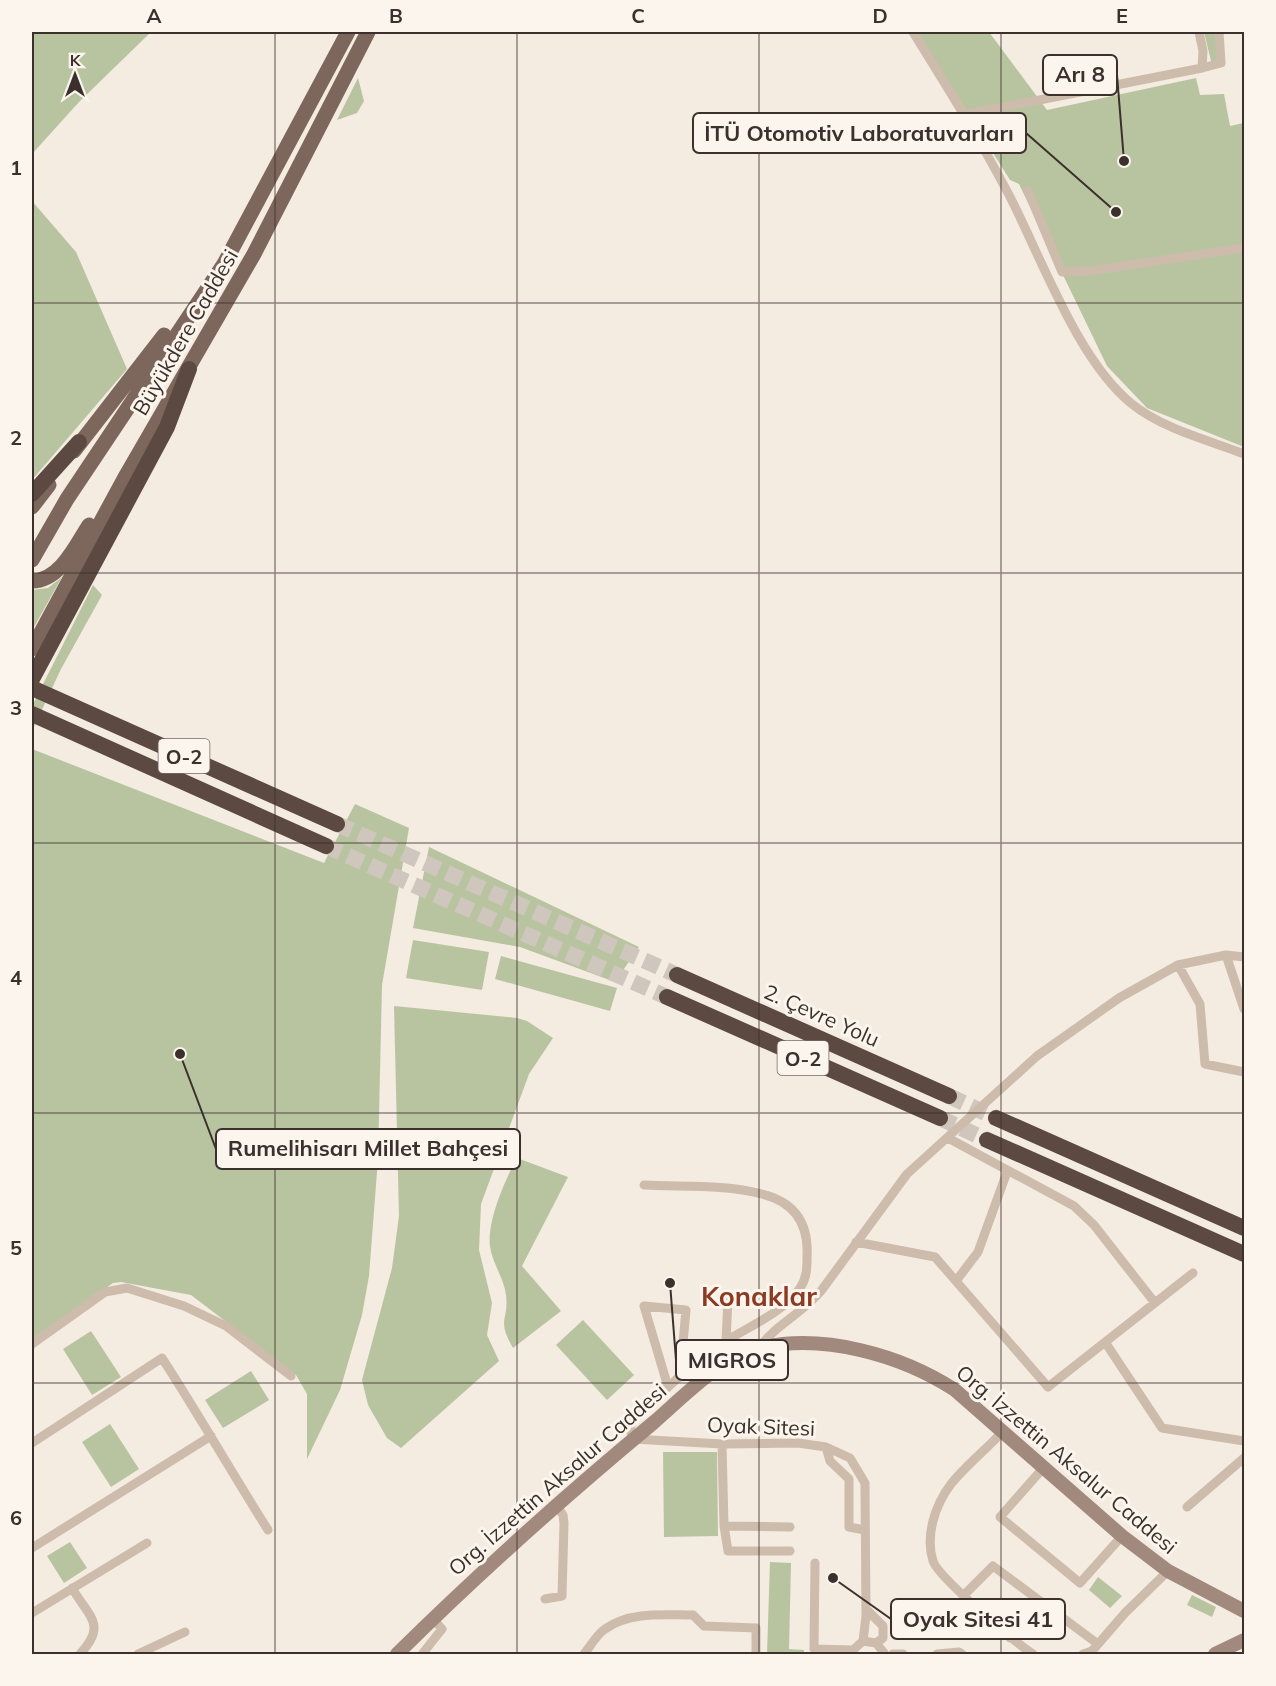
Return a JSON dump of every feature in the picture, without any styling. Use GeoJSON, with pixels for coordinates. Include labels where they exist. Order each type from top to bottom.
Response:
{"type":"FeatureCollection","features":[{"type":"Feature","properties":{"kind":"highway"},"geometry":{"type":"LineString","coordinates":[[34,664],[167,427],[189,369]]}},
{"type":"Feature","properties":{"kind":"highway"},"geometry":{"type":"LineString","coordinates":[[32,494],[79,442]]}},
{"type":"Feature","properties":{"kind":"highway","name":"O-2"},"geometry":{"type":"LineString","coordinates":[[32,688],[337,824]]}},
{"type":"Feature","properties":{"kind":"highway","name":"O-2"},"geometry":{"type":"LineString","coordinates":[[32,714],[326,846]]}},
{"type":"Feature","properties":{"kind":"highway","name":"2. Çevre Yolu"},"geometry":{"type":"LineString","coordinates":[[677,975],[949,1096]]}},
{"type":"Feature","properties":{"kind":"highway","name":"O-2"},"geometry":{"type":"LineString","coordinates":[[667,997],[940,1118]]}},
{"type":"Feature","properties":{"kind":"highway"},"geometry":{"type":"LineString","coordinates":[[996,1118],[1245,1228]]}},
{"type":"Feature","properties":{"kind":"highway"},"geometry":{"type":"LineString","coordinates":[[987,1140],[1245,1254]]}},
{"type":"Feature","properties":{"kind":"main road","name":"Büyükdere Caddesi"},"geometry":{"type":"LineString","coordinates":[[32,560],[50,527],[244,229],[348,32]]}},
{"type":"Feature","properties":{"kind":"main road","name":"Büyükdere Caddesi"},"geometry":{"type":"LineString","coordinates":[[34,664],[124,479],[254,254],[368,32]]}},
{"type":"Feature","properties":{"kind":"main road"},"geometry":{"type":"LineString","coordinates":[[32,507],[79,442],[180,316],[200,299]]}},
{"type":"Feature","properties":{"kind":"main road"},"geometry":{"type":"LineString","coordinates":[[32,581],[46,579],[55,572],[68,557],[105,496],[124,479]]}},
{"type":"Feature","properties":{"kind":"main road","name":"Org. İzzettin Aksalur Caddesi"},"geometry":{"type":"LineString","coordinates":[[398,1654],[478,1574],[556,1504],[731,1360],[759,1348],[807,1344],[844,1348],[895,1359],[955,1389],[1122,1536],[1168,1571],[1245,1611]]}},
{"type":"Feature","properties":{"kind":"main road"},"geometry":{"type":"LineString","coordinates":[[1215,1654],[1245,1640]]}},
{"type":"Feature","properties":{"kind":"street"},"geometry":{"type":"LineString","coordinates":[[914,32],[1009,194],[1072,323],[1108,380],[1133,405],[1152,418],[1245,454]]}},
{"type":"Feature","properties":{"kind":"street"},"geometry":{"type":"LineString","coordinates":[[1199,32],[1203,51],[1202,68]]}},
{"type":"Feature","properties":{"kind":"street"},"geometry":{"type":"LineString","coordinates":[[963,115],[1221,63],[1219,32]]}},
{"type":"Feature","properties":{"kind":"street"},"geometry":{"type":"LineString","coordinates":[[1028,191],[1062,272],[1089,271],[1245,249]]}},
{"type":"Feature","properties":{"kind":"street"},"geometry":{"type":"LineString","coordinates":[[759,1348],[766,1337],[813,1302],[907,1174],[1037,1056],[1119,998],[1178,965],[1226,955],[1245,957]]}},
{"type":"Feature","properties":{"kind":"street"},"geometry":{"type":"LineString","coordinates":[[1226,955],[1245,1009]]}},
{"type":"Feature","properties":{"kind":"street"},"geometry":{"type":"LineString","coordinates":[[1178,965],[1200,1004],[1204,1064],[1245,1072]]}},
{"type":"Feature","properties":{"kind":"street"},"geometry":{"type":"LineString","coordinates":[[948,1138],[1007,1172],[1074,1206],[1094,1225],[1155,1303]]}},
{"type":"Feature","properties":{"kind":"street"},"geometry":{"type":"LineString","coordinates":[[956,1281],[978,1252],[1007,1172]]}},
{"type":"Feature","properties":{"kind":"street"},"geometry":{"type":"LineString","coordinates":[[644,1185],[761,1193],[782,1201],[796,1212],[808,1241],[807,1274],[800,1288],[785,1304],[726,1341],[728,1299]]}},
{"type":"Feature","properties":{"kind":"street"},"geometry":{"type":"LineString","coordinates":[[856,1242],[935,1257],[1048,1387],[1193,1272]]}},
{"type":"Feature","properties":{"kind":"street"},"geometry":{"type":"LineString","coordinates":[[32,1344],[105,1292],[127,1288],[184,1306],[226,1326],[291,1376]]}},
{"type":"Feature","properties":{"kind":"street"},"geometry":{"type":"LineString","coordinates":[[633,1439],[630,1429],[633,1420],[680,1376],[686,1310],[644,1306],[668,1387]]}},
{"type":"Feature","properties":{"kind":"street"},"geometry":{"type":"LineString","coordinates":[[1105,1342],[1162,1428],[1245,1441]]}},
{"type":"Feature","properties":{"kind":"street"},"geometry":{"type":"LineString","coordinates":[[32,1443],[162,1358],[268,1530]]}},
{"type":"Feature","properties":{"kind":"street"},"geometry":{"type":"LineString","coordinates":[[1003,1431],[951,1484],[938,1509],[929,1534],[933,1564],[1010,1638],[1033,1654]]}},
{"type":"Feature","properties":{"kind":"street"},"geometry":{"type":"LineString","coordinates":[[32,1548],[211,1436]]}},
{"type":"Feature","properties":{"kind":"street","name":"Oyak Sitesi"},"geometry":{"type":"LineString","coordinates":[[633,1439],[722,1444],[798,1443],[826,1447],[850,1458],[865,1483],[866,1609],[863,1641]]}},
{"type":"Feature","properties":{"kind":"street"},"geometry":{"type":"LineString","coordinates":[[722,1444],[724,1526],[728,1551],[790,1551]]}},
{"type":"Feature","properties":{"kind":"street"},"geometry":{"type":"LineString","coordinates":[[826,1447],[831,1461],[849,1479],[849,1527],[865,1530]]}},
{"type":"Feature","properties":{"kind":"street"},"geometry":{"type":"LineString","coordinates":[[1186,1507],[1245,1458]]}},
{"type":"Feature","properties":{"kind":"street"},"geometry":{"type":"LineString","coordinates":[[1044,1467],[1000,1517],[1080,1583],[1122,1536]]}},
{"type":"Feature","properties":{"kind":"street"},"geometry":{"type":"LineString","coordinates":[[544,1599],[562,1596],[564,1523],[563,1515],[556,1504]]}},
{"type":"Feature","properties":{"kind":"street"},"geometry":{"type":"LineString","coordinates":[[724,1526],[790,1527]]}},
{"type":"Feature","properties":{"kind":"street"},"geometry":{"type":"LineString","coordinates":[[32,1613],[147,1543]]}},
{"type":"Feature","properties":{"kind":"street"},"geometry":{"type":"LineString","coordinates":[[815,1563],[814,1649],[852,1652],[863,1641],[876,1643],[885,1654]]}},
{"type":"Feature","properties":{"kind":"street"},"geometry":{"type":"LineString","coordinates":[[964,1595],[993,1566],[1098,1644]]}},
{"type":"Feature","properties":{"kind":"street"},"geometry":{"type":"LineString","coordinates":[[1083,1654],[1092,1651],[1168,1571]]}},
{"type":"Feature","properties":{"kind":"street"},"geometry":{"type":"LineString","coordinates":[[72,1588],[95,1626],[95,1636],[80,1654]]}},
{"type":"Feature","properties":{"kind":"street"},"geometry":{"type":"LineString","coordinates":[[1010,1638],[1042,1603]]}},
{"type":"Feature","properties":{"kind":"street"},"geometry":{"type":"LineString","coordinates":[[866,1609],[883,1626],[883,1638],[876,1643]]}},
{"type":"Feature","properties":{"kind":"street"},"geometry":{"type":"LineString","coordinates":[[584,1654],[605,1629],[640,1616],[660,1615],[693,1615],[704,1626],[756,1628],[756,1654]]}},
{"type":"Feature","properties":{"kind":"street"},"geometry":{"type":"LineString","coordinates":[[423,1653],[442,1629],[433,1619]]}},
{"type":"Feature","properties":{"kind":"street"},"geometry":{"type":"LineString","coordinates":[[138,1654],[185,1632]]}},
{"type":"Feature","properties":{"kind":"street"},"geometry":{"type":"LineString","coordinates":[[937,1654],[959,1652],[962,1654]]}},
{"type":"Feature","properties":{"kind":"street"},"geometry":{"type":"LineString","coordinates":[[893,1654],[903,1654]]}},
{"type":"Feature","properties":{"kind":"green space"},"geometry":{"type":"Polygon","coordinates":[[[32,32],[151,32],[79,102],[32,154],[32,32]]]}},
{"type":"Feature","properties":{"kind":"green space"},"geometry":{"type":"Polygon","coordinates":[[[917,32],[989,32],[1047,110],[1196,78],[1200,95],[1224,94],[1230,126],[1244,123],[1244,447],[1147,408],[1107,366],[1019,184],[1010,180],[917,32]]]}},
{"type":"Feature","properties":{"kind":"green space"},"geometry":{"type":"Polygon","coordinates":[[[1204,32],[1215,32],[1218,57],[1215,61],[1211,61],[1204,32]]]}},
{"type":"Feature","properties":{"kind":"green space"},"geometry":{"type":"Polygon","coordinates":[[[358,78],[364,101],[357,113],[337,120],[358,78]]]}},
{"type":"Feature","properties":{"kind":"green space"},"geometry":{"type":"Polygon","coordinates":[[[32,201],[76,252],[127,369],[32,480],[32,201]]]}},
{"type":"Feature","properties":{"kind":"green space"},"geometry":{"type":"Polygon","coordinates":[[[62,577],[34,627],[32,590],[48,588],[62,577]]]}},
{"type":"Feature","properties":{"kind":"green space"},"geometry":{"type":"Polygon","coordinates":[[[93,585],[102,595],[61,669],[32,731],[32,706],[93,585]]]}},
{"type":"Feature","properties":{"kind":"green space"},"geometry":{"type":"Polygon","coordinates":[[[32,749],[324,863],[355,804],[409,828],[382,985],[378,1159],[369,1276],[362,1315],[340,1390],[307,1459],[307,1394],[296,1375],[191,1295],[121,1282],[113,1283],[32,1340],[32,749]]]}},
{"type":"Feature","properties":{"kind":"green space"},"geometry":{"type":"Polygon","coordinates":[[[429,847],[639,947],[615,982],[520,947],[413,928],[429,847]]]}},
{"type":"Feature","properties":{"kind":"green space"},"geometry":{"type":"Polygon","coordinates":[[[413,940],[489,952],[482,990],[406,978],[413,940]]]}},
{"type":"Feature","properties":{"kind":"green space"},"geometry":{"type":"Polygon","coordinates":[[[501,956],[617,988],[610,1011],[495,979],[501,956]]]}},
{"type":"Feature","properties":{"kind":"green space"},"geometry":{"type":"Polygon","coordinates":[[[394,1006],[517,1018],[527,1021],[553,1038],[529,1074],[481,1204],[479,1250],[492,1303],[487,1335],[499,1361],[401,1448],[387,1438],[368,1405],[362,1380],[392,1268],[399,1216],[394,1006]]]}},
{"type":"Feature","properties":{"kind":"green space"},"geometry":{"type":"Polygon","coordinates":[[[517,1158],[568,1177],[522,1266],[561,1311],[513,1348],[505,1331],[506,1295],[491,1252],[490,1236],[498,1201],[517,1158]]]}},
{"type":"Feature","properties":{"kind":"green space"},"geometry":{"type":"Polygon","coordinates":[[[583,1320],[634,1375],[607,1400],[556,1345],[583,1320]]]}},
{"type":"Feature","properties":{"kind":"green space"},"geometry":{"type":"Polygon","coordinates":[[[91,1331],[121,1377],[92,1395],[63,1349],[91,1331]]]}},
{"type":"Feature","properties":{"kind":"green space"},"geometry":{"type":"Polygon","coordinates":[[[251,1371],[269,1400],[223,1428],[205,1400],[251,1371]]]}},
{"type":"Feature","properties":{"kind":"green space"},"geometry":{"type":"Polygon","coordinates":[[[110,1424],[139,1469],[111,1487],[82,1442],[110,1424]]]}},
{"type":"Feature","properties":{"kind":"green space"},"geometry":{"type":"Polygon","coordinates":[[[663,1452],[717,1452],[718,1536],[664,1537],[663,1452]]]}},
{"type":"Feature","properties":{"kind":"green space"},"geometry":{"type":"Polygon","coordinates":[[[70,1542],[87,1568],[64,1583],[47,1556],[70,1542]]]}},
{"type":"Feature","properties":{"kind":"green space"},"geometry":{"type":"Polygon","coordinates":[[[770,1562],[791,1563],[789,1649],[804,1650],[804,1654],[767,1654],[770,1562]]]}},
{"type":"Feature","properties":{"kind":"green space"},"geometry":{"type":"Polygon","coordinates":[[[1098,1577],[1122,1596],[1110,1608],[1089,1590],[1098,1577]]]}},
{"type":"Feature","properties":{"kind":"green space"},"geometry":{"type":"Polygon","coordinates":[[[1192,1595],[1216,1607],[1212,1617],[1187,1605],[1192,1595]]]}},
{"type":"Feature","properties":{"kind":"tunnel"},"geometry":{"type":"LineString","coordinates":[[337,824],[677,975]]}},
{"type":"Feature","properties":{"kind":"tunnel"},"geometry":{"type":"LineString","coordinates":[[326,846],[667,997]]}},
{"type":"Feature","properties":{"kind":"tunnel"},"geometry":{"type":"LineString","coordinates":[[949,1096],[996,1118]]}},
{"type":"Feature","properties":{"kind":"tunnel"},"geometry":{"type":"LineString","coordinates":[[940,1118],[987,1140]]}},
{"type":"Feature","properties":{"kind":"place","name":"Arı 8"},"geometry":{"type":"Point","coordinates":[1124,161]}},
{"type":"Feature","properties":{"kind":"place","name":"İTÜ Otomotiv Laboratuvarları"},"geometry":{"type":"Point","coordinates":[1116,212]}},
{"type":"Feature","properties":{"kind":"place","name":"Rumelihisarı Millet Bahçesi"},"geometry":{"type":"Point","coordinates":[180,1054]}},
{"type":"Feature","properties":{"kind":"place","name":"MIGROS"},"geometry":{"type":"Point","coordinates":[670,1283]}},
{"type":"Feature","properties":{"kind":"place","name":"Oyak Sitesi 41"},"geometry":{"type":"Point","coordinates":[833,1578]}},
{"type":"Feature","properties":{"kind":"district","name":"Konaklar"},"geometry":{"type":"Point","coordinates":[759,1296]}}]}
